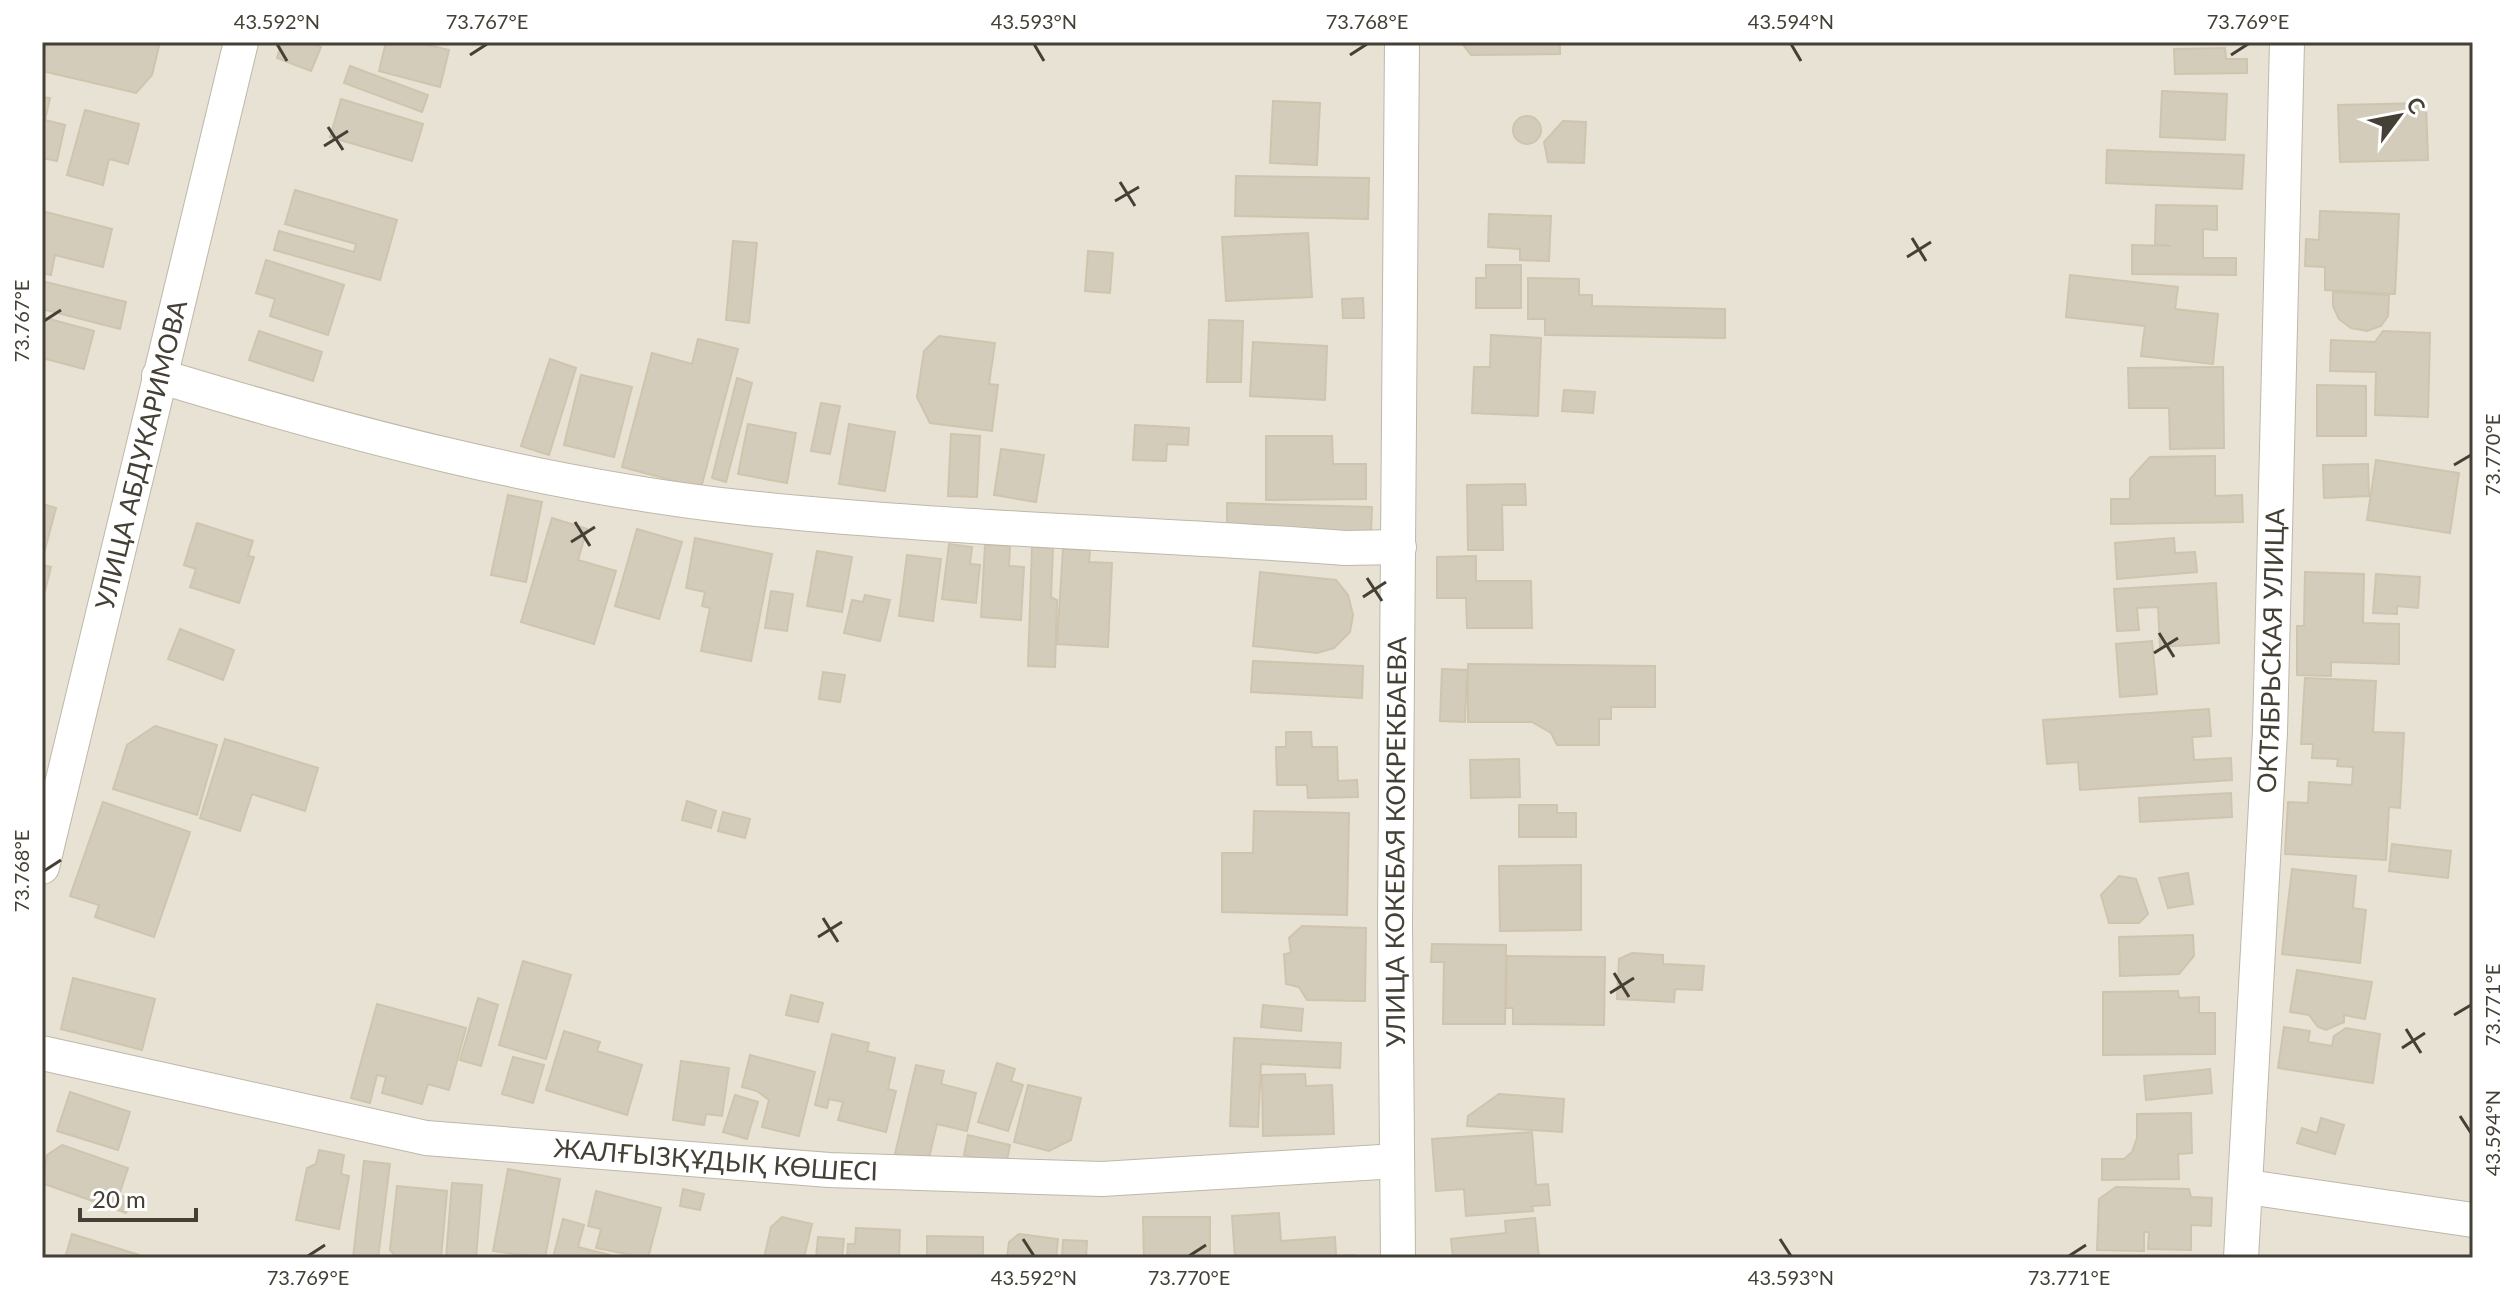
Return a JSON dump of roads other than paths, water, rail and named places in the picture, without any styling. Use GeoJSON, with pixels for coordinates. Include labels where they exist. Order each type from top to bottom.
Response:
{"type":"FeatureCollection","features":[{"type":"Feature","properties":{"kind":"street","name":"УЛИЦА АБДУКАРИМОВА"},"geometry":{"type":"LineString","coordinates":[[42,867],[241,42]]}},
{"type":"Feature","properties":{"kind":"street","name":"УЛИЦА КОКЕБАЯ КОКРЕКБАЕВА"},"geometry":{"type":"LineString","coordinates":[[1398,1258],[1402,42]]}},
{"type":"Feature","properties":{"kind":"street","name":"ОКТЯБРЬСКАЯ УЛИЦА"},"geometry":{"type":"LineString","coordinates":[[2241,1258],[2248,1187],[2270,732],[2287,42]]}},
{"type":"Feature","properties":{"kind":"street"},"geometry":{"type":"LineString","coordinates":[[159,376],[277,412],[592,486],[747,508],[977,526],[1345,548],[1399,547]]}},
{"type":"Feature","properties":{"kind":"street","name":"ЖАЛҒЫЗҚҰДЫҚ КӨШЕСІ"},"geometry":{"type":"LineString","coordinates":[[42,1053],[426,1138],[488,1143],[829,1170],[1102,1179],[1397,1161]]}},
{"type":"Feature","properties":{"kind":"street"},"geometry":{"type":"LineString","coordinates":[[2248,1187],[2473,1220]]}}]}
